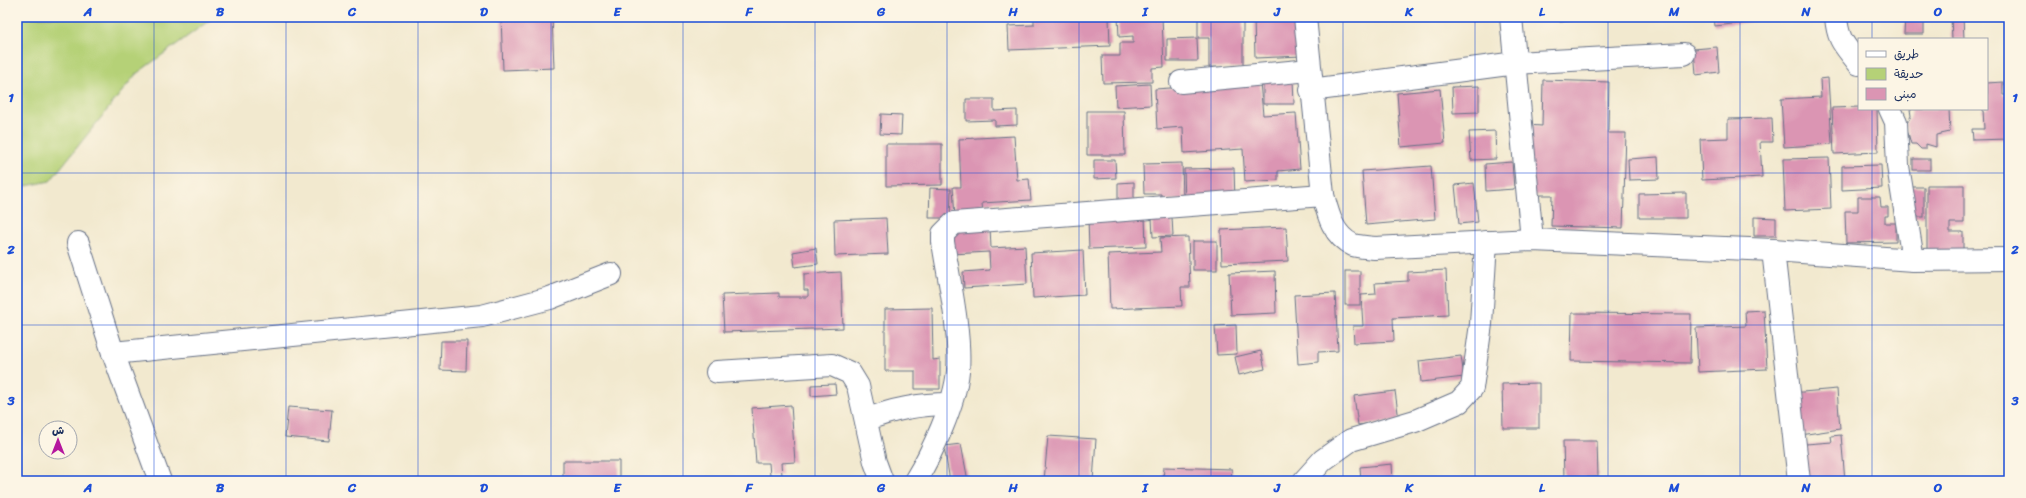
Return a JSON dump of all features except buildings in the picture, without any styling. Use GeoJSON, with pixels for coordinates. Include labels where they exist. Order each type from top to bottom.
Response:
{"type":"FeatureCollection","features":[{"type":"Feature","properties":{"kind":"street"},"geometry":{"type":"LineString","coordinates":[[1305,17],[1323,195],[1334,230],[1353,244],[1375,248],[1532,240],[1773,250],[1913,260],[2009,259]]}},
{"type":"Feature","properties":{"kind":"street"},"geometry":{"type":"LineString","coordinates":[[1511,17],[1532,240]]}},
{"type":"Feature","properties":{"kind":"street"},"geometry":{"type":"LineString","coordinates":[[1836,17],[1837,32],[1845,48],[1858,63]]}},
{"type":"Feature","properties":{"kind":"street"},"geometry":{"type":"LineString","coordinates":[[1180,82],[1311,80],[1516,63],[1684,54]]}},
{"type":"Feature","properties":{"kind":"street"},"geometry":{"type":"LineString","coordinates":[[1890,110],[1896,122],[1898,166],[1913,260]]}},
{"type":"Feature","properties":{"kind":"street"},"geometry":{"type":"LineString","coordinates":[[915,481],[931,453],[956,386],[958,347],[943,234],[954,223],[1323,195]]}},
{"type":"Feature","properties":{"kind":"street"},"geometry":{"type":"LineString","coordinates":[[1304,481],[1323,460],[1351,440],[1415,421],[1459,402],[1472,388],[1481,324],[1486,242]]}},
{"type":"Feature","properties":{"kind":"street"},"geometry":{"type":"LineString","coordinates":[[78,243],[113,352],[160,481]]}},
{"type":"Feature","properties":{"kind":"street"},"geometry":{"type":"LineString","coordinates":[[1773,250],[1799,481]]}},
{"type":"Feature","properties":{"kind":"street"},"geometry":{"type":"LineString","coordinates":[[113,352],[482,316],[550,298],[611,274]]}},
{"type":"Feature","properties":{"kind":"street"},"geometry":{"type":"LineString","coordinates":[[717,372],[832,364],[850,373],[858,386],[875,462],[882,481]]}},
{"type":"Feature","properties":{"kind":"street"},"geometry":{"type":"LineString","coordinates":[[866,420],[889,411],[902,408],[928,404],[950,404]]}},
{"type":"Feature","properties":{"kind":"green space"},"geometry":{"type":"Polygon","coordinates":[[[17,17],[214,17],[136,74],[50,181],[17,188],[17,17]]]}}]}
